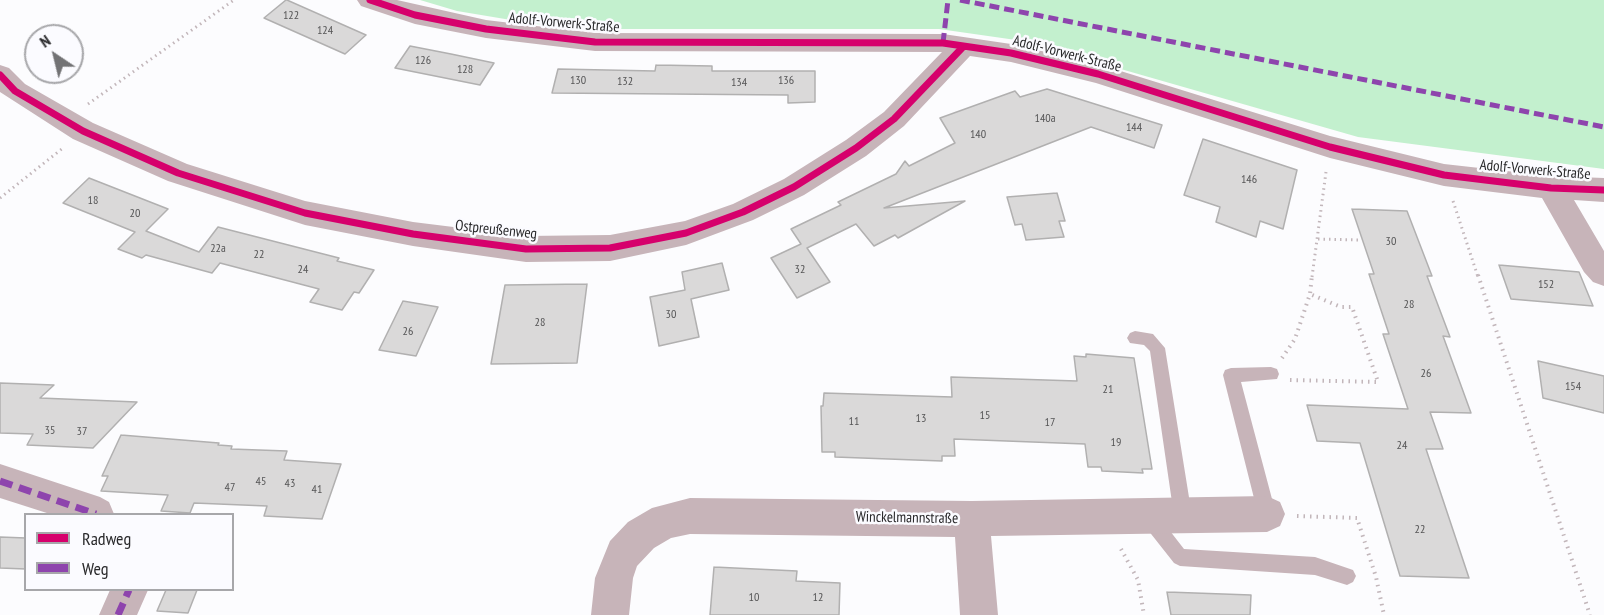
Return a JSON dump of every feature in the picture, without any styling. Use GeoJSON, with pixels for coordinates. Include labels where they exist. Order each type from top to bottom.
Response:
{"type":"FeatureCollection","features":[{"type":"Feature","properties":{"kind":"street","name":"Adolf-Vorwerk-Straße"},"geometry":{"type":"LineString","coordinates":[[370,0],[415,15],[486,29],[595,42],[943,43],[962,48],[1011,53],[1098,74],[1330,147],[1444,175],[1551,188],[1604,190]]}},
{"type":"Feature","properties":{"kind":"street","name":"Ostpreußenweg"},"geometry":{"type":"LineString","coordinates":[[0,75],[15,91],[65,121],[178,173],[305,213],[413,234],[526,249],[609,248],[686,233],[743,212],[794,187],[856,148],[894,119],[962,48]]}},
{"type":"Feature","properties":{"kind":"street","name":"Adolf-Vorwerk-Straße"},"geometry":{"type":"LineString","coordinates":[[1551,188],[1595,263],[1604,273]]}},
{"type":"Feature","properties":{"kind":"street"},"geometry":{"type":"LineString","coordinates":[[0,481],[94,513]]}},
{"type":"Feature","properties":{"kind":"street","name":"Winckelmannstraße"},"geometry":{"type":"LineString","coordinates":[[609,615],[614,578],[623,554],[641,535],[664,521],[690,516],[972,519],[1267,514]]}},
{"type":"Feature","properties":{"kind":"street"},"geometry":{"type":"LineString","coordinates":[[972,519],[979,615]]}},
{"type":"Feature","properties":{"kind":"street"},"geometry":{"type":"LineString","coordinates":[[118,615],[129,591]]}},
{"type":"Feature","properties":{"kind":"lane"},"geometry":{"type":"LineString","coordinates":[[1135,338],[1148,339],[1157,348],[1183,516]]}},
{"type":"Feature","properties":{"kind":"lane"},"geometry":{"type":"LineString","coordinates":[[1267,514],[1231,375],[1271,374]]}},
{"type":"Feature","properties":{"kind":"lane"},"geometry":{"type":"LineString","coordinates":[[1148,516],[1180,557],[1315,566],[1347,576]]}},
{"type":"Feature","properties":{"kind":"path"},"geometry":{"type":"LineString","coordinates":[[65,121],[234,0]]}},
{"type":"Feature","properties":{"kind":"path"},"geometry":{"type":"LineString","coordinates":[[0,198],[61,150]]}},
{"type":"Feature","properties":{"kind":"path"},"geometry":{"type":"LineString","coordinates":[[1310,294],[1341,307],[1352,307],[1378,382],[1289,380],[1271,374],[1295,339],[1310,294],[1326,175]]}},
{"type":"Feature","properties":{"kind":"path"},"geometry":{"type":"LineString","coordinates":[[1444,175],[1590,615]]}},
{"type":"Feature","properties":{"kind":"path"},"geometry":{"type":"LineString","coordinates":[[1318,239],[1360,240]]}},
{"type":"Feature","properties":{"kind":"path"},"geometry":{"type":"LineString","coordinates":[[1267,514],[1357,518],[1376,577],[1384,615]]}},
{"type":"Feature","properties":{"kind":"path"},"geometry":{"type":"LineString","coordinates":[[1103,517],[1138,580],[1144,615]]}},
{"type":"Feature","properties":{"kind":"green space"},"geometry":{"type":"Polygon","coordinates":[[[420,0],[1604,0],[1604,169],[1358,137],[1023,41],[939,29],[618,29],[535,24],[457,11],[420,0]]]}},
{"type":"Feature","properties":{"kind":"building"},"geometry":{"type":"Polygon","coordinates":[[[286,0],[366,35],[345,54],[264,18],[286,0]]]}},
{"type":"Feature","properties":{"kind":"building"},"geometry":{"type":"Polygon","coordinates":[[[410,46],[494,63],[480,85],[395,68],[410,46]]]}},
{"type":"Feature","properties":{"kind":"building"},"geometry":{"type":"Polygon","coordinates":[[[656,65],[712,66],[712,71],[815,71],[815,102],[788,103],[788,95],[552,93],[558,69],[655,71],[656,65]]]}},
{"type":"Feature","properties":{"kind":"building"},"geometry":{"type":"Polygon","coordinates":[[[1047,89],[1162,125],[1154,148],[1091,127],[884,208],[965,201],[898,238],[895,235],[874,246],[856,224],[807,248],[830,282],[797,298],[771,258],[801,244],[791,229],[841,205],[838,202],[896,174],[905,161],[909,166],[955,143],[940,118],[1015,91],[1020,97],[1047,89]]]}},
{"type":"Feature","properties":{"kind":"building"},"geometry":{"type":"Polygon","coordinates":[[[1203,139],[1297,170],[1283,229],[1260,221],[1256,237],[1216,222],[1220,207],[1184,195],[1203,139]]]}},
{"type":"Feature","properties":{"kind":"building"},"geometry":{"type":"Polygon","coordinates":[[[89,178],[168,209],[146,231],[199,252],[218,227],[339,258],[337,261],[374,270],[359,293],[354,292],[342,310],[310,302],[319,289],[220,263],[212,273],[146,255],[142,258],[118,249],[135,232],[63,203],[89,178]]]}},
{"type":"Feature","properties":{"kind":"building"},"geometry":{"type":"Polygon","coordinates":[[[1057,193],[1065,221],[1059,221],[1064,237],[1026,240],[1022,224],[1015,225],[1007,197],[1057,193]]]}},
{"type":"Feature","properties":{"kind":"building"},"geometry":{"type":"Polygon","coordinates":[[[1352,209],[1407,211],[1432,276],[1427,276],[1450,337],[1443,336],[1471,413],[1430,412],[1443,449],[1426,449],[1469,578],[1400,576],[1360,443],[1317,441],[1307,405],[1408,409],[1383,334],[1389,334],[1369,274],[1374,274],[1352,209]]]}},
{"type":"Feature","properties":{"kind":"building"},"geometry":{"type":"Polygon","coordinates":[[[722,263],[729,290],[691,299],[699,337],[659,346],[650,297],[685,290],[682,272],[722,263]]]}},
{"type":"Feature","properties":{"kind":"building"},"geometry":{"type":"Polygon","coordinates":[[[1499,265],[1579,272],[1593,306],[1511,299],[1499,265]]]}},
{"type":"Feature","properties":{"kind":"building"},"geometry":{"type":"Polygon","coordinates":[[[587,284],[577,363],[491,364],[505,285],[587,284]]]}},
{"type":"Feature","properties":{"kind":"building"},"geometry":{"type":"Polygon","coordinates":[[[403,301],[438,307],[416,356],[379,350],[403,301]]]}},
{"type":"Feature","properties":{"kind":"building"},"geometry":{"type":"Polygon","coordinates":[[[1086,354],[1134,358],[1152,469],[1142,469],[1143,473],[1102,471],[1101,467],[1088,467],[1085,444],[954,439],[955,456],[942,456],[942,461],[835,457],[835,452],[822,452],[821,406],[823,406],[824,393],[952,397],[951,377],[1077,381],[1074,356],[1086,357],[1086,354]]]}},
{"type":"Feature","properties":{"kind":"building"},"geometry":{"type":"Polygon","coordinates":[[[1538,361],[1604,376],[1604,413],[1543,398],[1538,361]]]}},
{"type":"Feature","properties":{"kind":"building"},"geometry":{"type":"Polygon","coordinates":[[[0,383],[54,385],[40,398],[137,402],[93,448],[27,445],[33,434],[0,433],[0,383]]]}},
{"type":"Feature","properties":{"kind":"building"},"geometry":{"type":"Polygon","coordinates":[[[121,435],[219,443],[218,445],[232,446],[231,449],[287,451],[284,460],[341,464],[322,519],[264,516],[267,506],[194,503],[190,513],[161,511],[168,495],[101,491],[108,476],[102,476],[121,435]]]}},
{"type":"Feature","properties":{"kind":"building"},"geometry":{"type":"Polygon","coordinates":[[[0,537],[24,538],[24,569],[0,568],[0,537]]]}},
{"type":"Feature","properties":{"kind":"building"},"geometry":{"type":"Polygon","coordinates":[[[714,567],[797,571],[796,581],[840,583],[839,615],[710,615],[714,567]]]}},
{"type":"Feature","properties":{"kind":"building"},"geometry":{"type":"Polygon","coordinates":[[[166,591],[197,591],[188,613],[157,611],[166,591]]]}},
{"type":"Feature","properties":{"kind":"building"},"geometry":{"type":"Polygon","coordinates":[[[1167,592],[1251,595],[1250,615],[1171,615],[1167,592]]]}},
{"type":"Feature","properties":{"kind":"marked path"},"geometry":{"type":"LineString","coordinates":[[943,43],[948,0]]}},
{"type":"Feature","properties":{"kind":"marked path"},"geometry":{"type":"LineString","coordinates":[[960,0],[1604,127]]}},
{"type":"Feature","properties":{"kind":"marked path"},"geometry":{"type":"LineString","coordinates":[[0,481],[94,513]]}},
{"type":"Feature","properties":{"kind":"marked path"},"geometry":{"type":"LineString","coordinates":[[118,615],[129,591]]}},
{"type":"Feature","properties":{"kind":"cycle path"},"geometry":{"type":"LineString","coordinates":[[370,0],[415,15],[486,29],[595,42],[943,43],[1011,53],[1098,74],[1330,147],[1444,175],[1551,188],[1604,190]]}},
{"type":"Feature","properties":{"kind":"cycle path"},"geometry":{"type":"LineString","coordinates":[[0,75],[15,91],[83,131],[178,173],[305,213],[413,234],[526,249],[610,248],[686,233],[743,212],[794,187],[856,148],[894,119],[962,48]]}}]}
